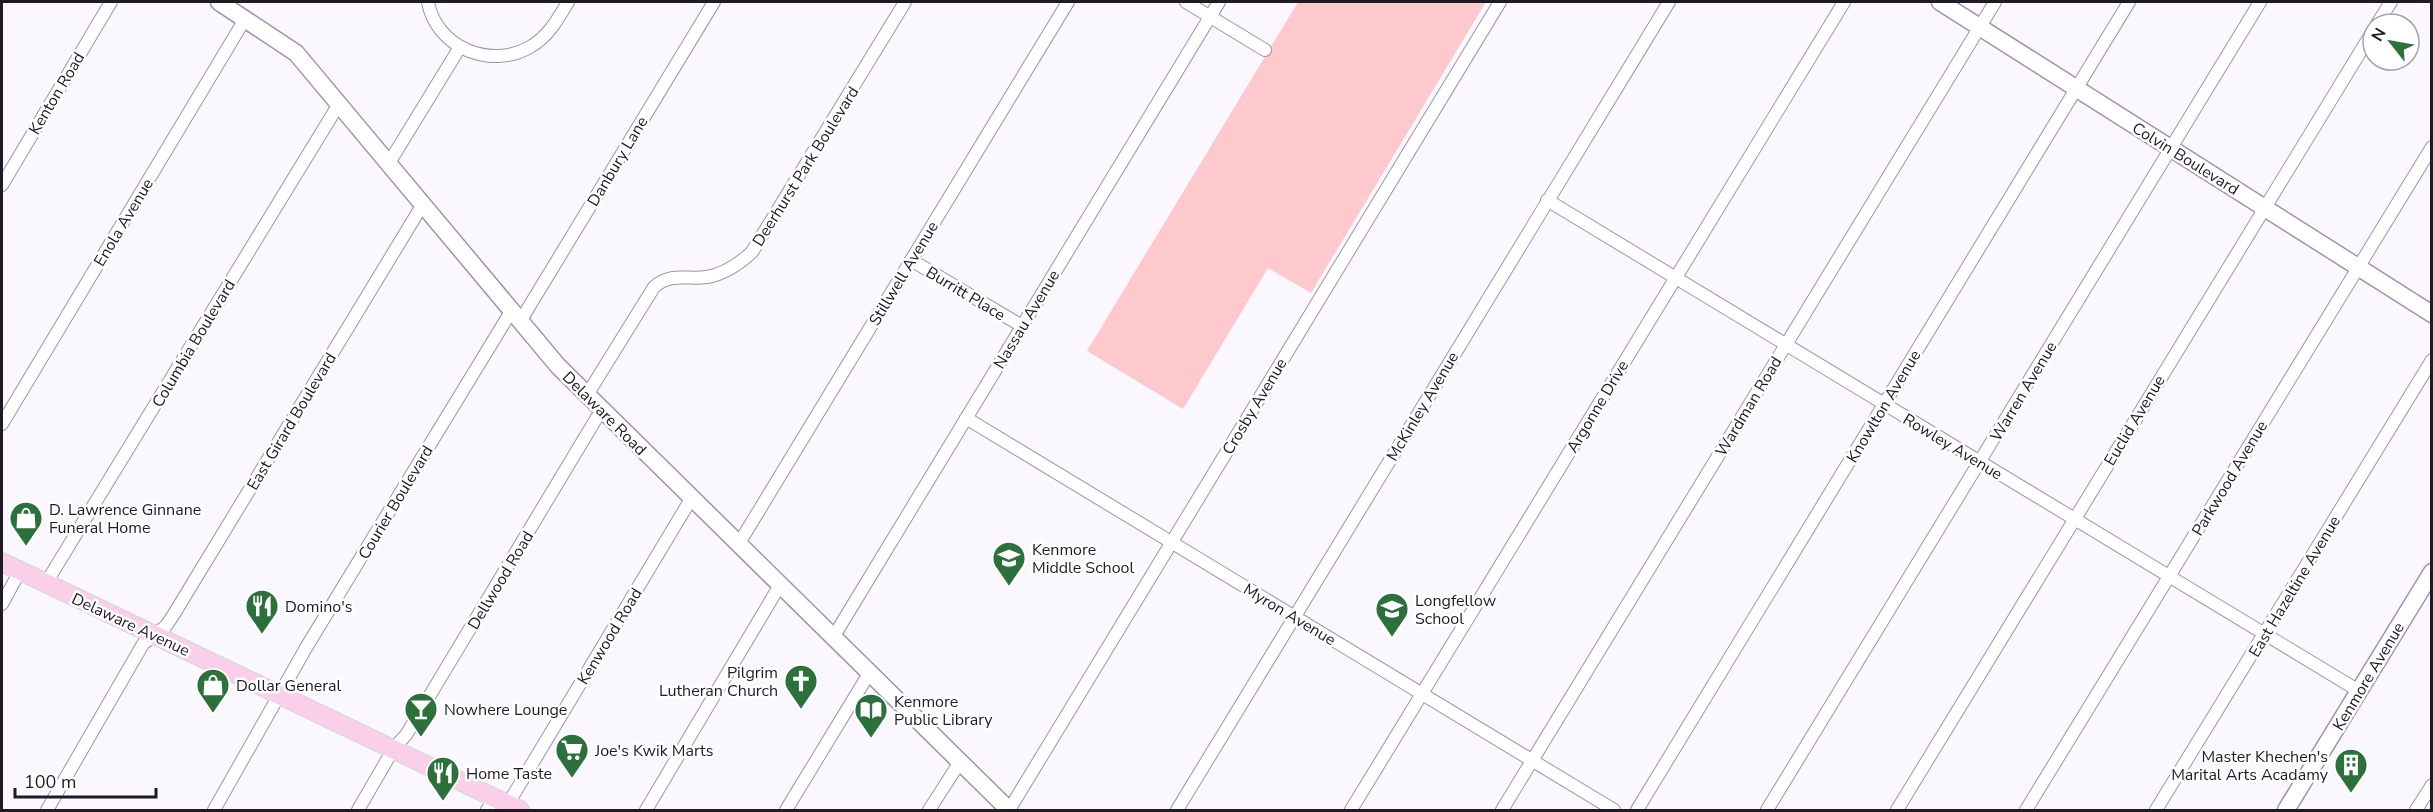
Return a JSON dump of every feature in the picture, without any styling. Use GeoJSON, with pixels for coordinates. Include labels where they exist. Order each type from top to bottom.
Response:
{"type":"FeatureCollection","features":[{"type":"Feature","properties":{"kind":"main road","name":"Delaware Avenue"},"geometry":{"type":"LineString","coordinates":[[2,562],[394,748],[502,806]]}},
{"type":"Feature","properties":{"kind":"street","name":"Kenton Road"},"geometry":{"type":"LineString","coordinates":[[2,185],[111,2]]}},
{"type":"Feature","properties":{"kind":"street","name":"Delaware Road"},"geometry":{"type":"LineString","coordinates":[[219,2],[296,53],[558,366],[691,500],[834,636],[1009,810]]}},
{"type":"Feature","properties":{"kind":"street"},"geometry":{"type":"LineString","coordinates":[[428,2],[439,28],[460,47],[482,55],[516,53],[542,39],[568,2]]}},
{"type":"Feature","properties":{"kind":"street","name":"Danbury Lane"},"geometry":{"type":"LineString","coordinates":[[516,315],[714,2]]}},
{"type":"Feature","properties":{"kind":"street","name":"Deerhurst Park Boulevard"},"geometry":{"type":"LineString","coordinates":[[588,395],[654,287],[670,277],[694,278],[719,274],[731,269],[752,252],[904,2]]}},
{"type":"Feature","properties":{"kind":"street","name":"Stillwell Avenue"},"geometry":{"type":"LineString","coordinates":[[738,545],[1068,2]]}},
{"type":"Feature","properties":{"kind":"street"},"geometry":{"type":"LineString","coordinates":[[1186,2],[1265,50]]}},
{"type":"Feature","properties":{"kind":"street","name":"Nassau Avenue"},"geometry":{"type":"LineString","coordinates":[[834,636],[1220,2]]}},
{"type":"Feature","properties":{"kind":"street","name":"Crosby Avenue"},"geometry":{"type":"LineString","coordinates":[[1009,810],[1500,2]]}},
{"type":"Feature","properties":{"kind":"street","name":"McKinley Avenue"},"geometry":{"type":"LineString","coordinates":[[1177,810],[1668,2]]}},
{"type":"Feature","properties":{"kind":"street","name":"Argonne Drive"},"geometry":{"type":"LineString","coordinates":[[1351,810],[1844,2]]}},
{"type":"Feature","properties":{"kind":"street","name":"Colvin Boulevard"},"geometry":{"type":"LineString","coordinates":[[1940,2],[2432,314]]}},
{"type":"Feature","properties":{"kind":"street","name":"Wardman Road"},"geometry":{"type":"LineString","coordinates":[[1502,810],[1995,2]]}},
{"type":"Feature","properties":{"kind":"street","name":"Knowlton Avenue"},"geometry":{"type":"LineString","coordinates":[[1637,810],[2129,2]]}},
{"type":"Feature","properties":{"kind":"street","name":"Warren Avenue"},"geometry":{"type":"LineString","coordinates":[[1767,810],[2260,2]]}},
{"type":"Feature","properties":{"kind":"street","name":"Enola Avenue"},"geometry":{"type":"LineString","coordinates":[[2,424],[245,19]]}},
{"type":"Feature","properties":{"kind":"street"},"geometry":{"type":"LineString","coordinates":[[389,163],[460,47]]}},
{"type":"Feature","properties":{"kind":"street","name":"Euclid Avenue"},"geometry":{"type":"LineString","coordinates":[[1897,810],[2361,50]]}},
{"type":"Feature","properties":{"kind":"street","name":"Columbia Boulevard"},"geometry":{"type":"LineString","coordinates":[[46,583],[339,104]]}},
{"type":"Feature","properties":{"kind":"street","name":"Parkwood Avenue"},"geometry":{"type":"LineString","coordinates":[[2026,810],[2432,147]]}},
{"type":"Feature","properties":{"kind":"street","name":"Rowley Avenue"},"geometry":{"type":"LineString","coordinates":[[1547,200],[2359,691]]}},
{"type":"Feature","properties":{"kind":"street","name":"East Girard Boulevard"},"geometry":{"type":"LineString","coordinates":[[47,810],[143,644],[166,626],[174,614],[423,204]]}},
{"type":"Feature","properties":{"kind":"street","name":"Burritt Place"},"geometry":{"type":"LineString","coordinates":[[911,260],[1022,326]]}},
{"type":"Feature","properties":{"kind":"street","name":"Courier Boulevard"},"geometry":{"type":"LineString","coordinates":[[214,810],[280,694],[516,315]]}},
{"type":"Feature","properties":{"kind":"street","name":"East Hazeltine Avenue"},"geometry":{"type":"LineString","coordinates":[[2156,810],[2432,360]]}},
{"type":"Feature","properties":{"kind":"street","name":"Dellwood Road"},"geometry":{"type":"LineString","coordinates":[[358,810],[394,748],[406,735],[602,409]]}},
{"type":"Feature","properties":{"kind":"street","name":"Myron Avenue"},"geometry":{"type":"LineString","coordinates":[[966,418],[1614,810]]}},
{"type":"Feature","properties":{"kind":"street","name":"Kenwood Road"},"geometry":{"type":"LineString","coordinates":[[502,806],[691,500]]}},
{"type":"Feature","properties":{"kind":"street"},"geometry":{"type":"LineString","coordinates":[[2,604],[20,571]]}},
{"type":"Feature","properties":{"kind":"street","name":"Kenmore Avenue"},"geometry":{"type":"LineString","coordinates":[[2286,810],[2432,573]]}},
{"type":"Feature","properties":{"kind":"street"},"geometry":{"type":"LineString","coordinates":[[646,810],[780,585]]}},
{"type":"Feature","properties":{"kind":"street"},"geometry":{"type":"LineString","coordinates":[[786,810],[870,672]]}},
{"type":"Feature","properties":{"kind":"street"},"geometry":{"type":"LineString","coordinates":[[929,810],[960,762]]}},
{"type":"Feature","properties":{"kind":"street"},"geometry":{"type":"LineString","coordinates":[[2416,810],[2432,785]]}},
{"type":"Feature","properties":{"kind":"shaded area"},"geometry":{"type":"Polygon","coordinates":[[[1298,2],[1486,2],[1311,293],[1268,268],[1183,409],[1087,351],[1298,2]]]}},
{"type":"Feature","properties":{"kind":"place","name":"D. Lawrence Ginnane Funeral Home"},"geometry":{"type":"Point","coordinates":[26,547]}},
{"type":"Feature","properties":{"kind":"place","name":"Kenmore Middle School"},"geometry":{"type":"Point","coordinates":[1009,587]}},
{"type":"Feature","properties":{"kind":"place","name":"Domino's"},"geometry":{"type":"Point","coordinates":[262,635]}},
{"type":"Feature","properties":{"kind":"place","name":"Longfellow School"},"geometry":{"type":"Point","coordinates":[1392,638]}},
{"type":"Feature","properties":{"kind":"place","name":"Pilgrim Lutheran Church"},"geometry":{"type":"Point","coordinates":[801,710]}},
{"type":"Feature","properties":{"kind":"place","name":"Dollar General"},"geometry":{"type":"Point","coordinates":[213,714]}},
{"type":"Feature","properties":{"kind":"place","name":"Nowhere Lounge"},"geometry":{"type":"Point","coordinates":[421,738]}},
{"type":"Feature","properties":{"kind":"place","name":"Kenmore Public Library"},"geometry":{"type":"Point","coordinates":[871,739]}},
{"type":"Feature","properties":{"kind":"place","name":"Joe's Kwik Marts"},"geometry":{"type":"Point","coordinates":[572,779]}},
{"type":"Feature","properties":{"kind":"place","name":"Master Khechen's Marital Arts Acadamy"},"geometry":{"type":"Point","coordinates":[2351,794]}},
{"type":"Feature","properties":{"kind":"place","name":"Home Taste"},"geometry":{"type":"Point","coordinates":[443,802]}}]}
